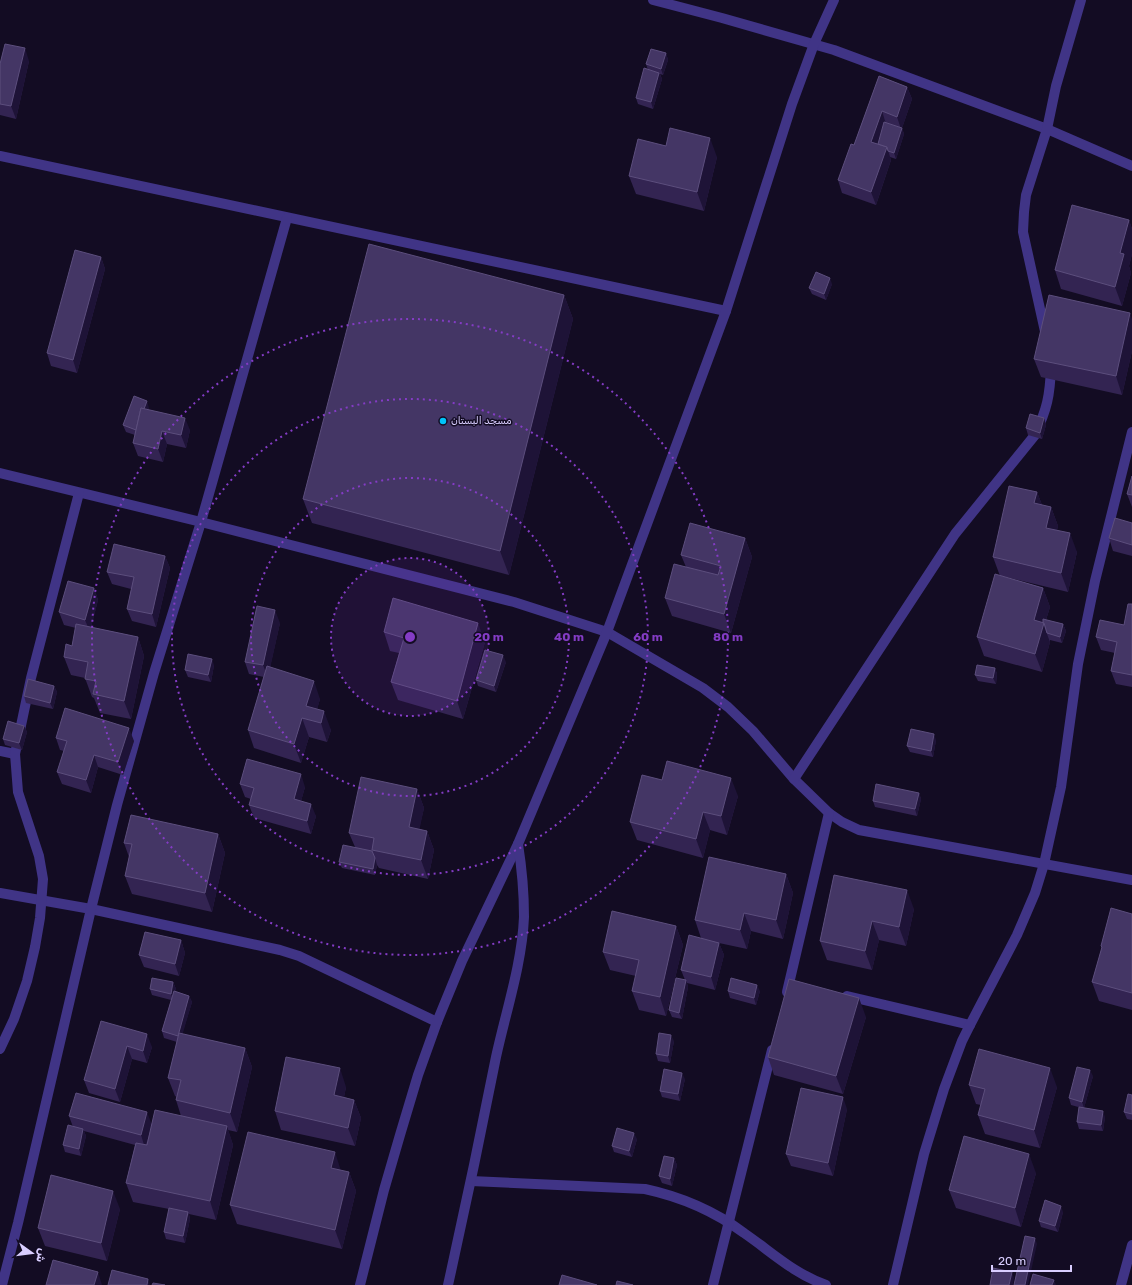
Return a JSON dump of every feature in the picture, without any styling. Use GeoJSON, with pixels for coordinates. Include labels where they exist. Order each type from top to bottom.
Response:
{"type":"FeatureCollection","features":[{"type":"Feature","properties":{"kind":"street"},"geometry":{"type":"LineString","coordinates":[[653,0],[834,50],[1047,129],[1132,166]]}},
{"type":"Feature","properties":{"kind":"street"},"geometry":{"type":"LineString","coordinates":[[360,1285],[384,1190],[400,1135],[418,1075],[437,1022],[462,961],[518,844],[607,632],[726,311],[792,104],[814,44],[834,0]]}},
{"type":"Feature","properties":{"kind":"street"},"geometry":{"type":"LineString","coordinates":[[1049,347],[1023,232],[1026,195],[1047,129],[1056,86],[1081,0]]}},
{"type":"Feature","properties":{"kind":"street"},"geometry":{"type":"LineString","coordinates":[[0,156],[726,311]]}},
{"type":"Feature","properties":{"kind":"street"},"geometry":{"type":"LineString","coordinates":[[2,1285],[117,804],[152,681],[201,522],[287,218]]}},
{"type":"Feature","properties":{"kind":"street"},"geometry":{"type":"LineString","coordinates":[[794,778],[955,534],[1034,435],[1043,418],[1047,406],[1050,390],[1051,360]]}},
{"type":"Feature","properties":{"kind":"street"},"geometry":{"type":"LineString","coordinates":[[893,1285],[924,1154],[944,1089],[962,1041],[1017,935],[1035,893],[1044,864],[1061,787],[1078,664],[1095,581],[1132,432]]}},
{"type":"Feature","properties":{"kind":"street"},"geometry":{"type":"LineString","coordinates":[[0,473],[201,522],[514,602],[607,632],[703,688],[728,707],[753,731],[794,778],[829,813],[842,822],[859,830],[1132,880]]}},
{"type":"Feature","properties":{"kind":"street"},"geometry":{"type":"LineString","coordinates":[[0,1049],[14,1019],[26,981],[35,947],[42,901],[43,879],[39,856],[18,792],[15,754],[31,678],[79,493]]}},
{"type":"Feature","properties":{"kind":"street"},"geometry":{"type":"LineString","coordinates":[[0,751],[15,754]]}},
{"type":"Feature","properties":{"kind":"street"},"geometry":{"type":"LineString","coordinates":[[786,999],[793,984],[829,813]]}},
{"type":"Feature","properties":{"kind":"street"},"geometry":{"type":"LineString","coordinates":[[448,1285],[520,953],[524,918],[523,881],[518,844]]}},
{"type":"Feature","properties":{"kind":"street"},"geometry":{"type":"LineString","coordinates":[[0,893],[91,909],[280,950],[299,956],[437,1022]]}},
{"type":"Feature","properties":{"kind":"street"},"geometry":{"type":"LineString","coordinates":[[835,994],[970,1025]]}},
{"type":"Feature","properties":{"kind":"street"},"geometry":{"type":"LineString","coordinates":[[713,1285],[776,1037]]}},
{"type":"Feature","properties":{"kind":"street"},"geometry":{"type":"LineString","coordinates":[[471,1181],[645,1189],[665,1193],[694,1203],[729,1222],[790,1268],[810,1279],[826,1285]]}},
{"type":"Feature","properties":{"kind":"street"},"geometry":{"type":"LineString","coordinates":[[1121,1285],[1132,1245]]}},
{"type":"Feature","properties":{"kind":"building"},"geometry":{"type":"Polygon","coordinates":[[[5,44],[25,48],[11,106],[0,104],[0,64],[5,44]]]}},
{"type":"Feature","properties":{"kind":"building"},"geometry":{"type":"Polygon","coordinates":[[[651,49],[666,53],[661,69],[646,64],[651,49]]]}},
{"type":"Feature","properties":{"kind":"building"},"geometry":{"type":"Polygon","coordinates":[[[644,68],[659,73],[651,102],[636,98],[644,68]]]}},
{"type":"Feature","properties":{"kind":"building"},"geometry":{"type":"Polygon","coordinates":[[[879,76],[907,87],[897,117],[882,111],[871,142],[887,147],[871,192],[838,180],[851,144],[854,145],[879,76]]]}},
{"type":"Feature","properties":{"kind":"building"},"geometry":{"type":"Polygon","coordinates":[[[884,122],[902,128],[894,153],[888,151],[887,147],[878,144],[884,122]]]}},
{"type":"Feature","properties":{"kind":"building"},"geometry":{"type":"Polygon","coordinates":[[[670,128],[710,138],[697,192],[629,176],[638,139],[666,146],[670,128]]]}},
{"type":"Feature","properties":{"kind":"building"},"geometry":{"type":"Polygon","coordinates":[[[1072,205],[1129,220],[1120,253],[1124,254],[1115,287],[1055,270],[1072,205]]]}},
{"type":"Feature","properties":{"kind":"building","name":"مسجد البستان"},"geometry":{"type":"Polygon","coordinates":[[[369,244],[564,295],[500,551],[303,499],[369,244]]]}},
{"type":"Feature","properties":{"kind":"building"},"geometry":{"type":"Polygon","coordinates":[[[75,250],[101,257],[73,360],[47,353],[75,250]]]}},
{"type":"Feature","properties":{"kind":"building"},"geometry":{"type":"Polygon","coordinates":[[[816,272],[830,278],[824,294],[809,288],[816,272]]]}},
{"type":"Feature","properties":{"kind":"building"},"geometry":{"type":"Polygon","coordinates":[[[1049,295],[1130,313],[1116,376],[1034,359],[1049,295]]]}},
{"type":"Feature","properties":{"kind":"building"},"geometry":{"type":"Polygon","coordinates":[[[134,396],[147,401],[144,409],[141,408],[136,430],[123,425],[134,396]]]}},
{"type":"Feature","properties":{"kind":"building"},"geometry":{"type":"Polygon","coordinates":[[[141,408],[185,418],[181,435],[162,431],[158,449],[133,443],[141,408]]]}},
{"type":"Feature","properties":{"kind":"building"},"geometry":{"type":"Polygon","coordinates":[[[1030,414],[1044,418],[1040,433],[1026,428],[1030,414]]]}},
{"type":"Feature","properties":{"kind":"building"},"geometry":{"type":"Polygon","coordinates":[[[1132,476],[1132,495],[1127,494],[1132,476]]]}},
{"type":"Feature","properties":{"kind":"building"},"geometry":{"type":"Polygon","coordinates":[[[1009,486],[1037,492],[1034,503],[1051,507],[1046,528],[1070,533],[1061,573],[993,557],[1009,486]]]}},
{"type":"Feature","properties":{"kind":"building"},"geometry":{"type":"Polygon","coordinates":[[[1115,518],[1132,523],[1132,545],[1109,538],[1115,518]]]}},
{"type":"Feature","properties":{"kind":"building"},"geometry":{"type":"Polygon","coordinates":[[[690,523],[745,538],[724,614],[665,598],[674,564],[718,575],[721,566],[681,555],[690,523]]]}},
{"type":"Feature","properties":{"kind":"building"},"geometry":{"type":"Polygon","coordinates":[[[114,544],[165,556],[152,614],[127,609],[134,577],[107,572],[114,544]]]}},
{"type":"Feature","properties":{"kind":"building"},"geometry":{"type":"Polygon","coordinates":[[[995,574],[1043,588],[1034,620],[1044,623],[1035,654],[977,637],[995,574]]]}},
{"type":"Feature","properties":{"kind":"building"},"geometry":{"type":"Polygon","coordinates":[[[68,581],[94,588],[85,620],[59,612],[68,581]]]}},
{"type":"Feature","properties":{"kind":"building"},"geometry":{"type":"Polygon","coordinates":[[[393,598],[478,623],[457,701],[391,682],[404,638],[384,632],[393,598]]]}},
{"type":"Feature","properties":{"kind":"building"},"geometry":{"type":"Polygon","coordinates":[[[1128,604],[1132,604],[1132,675],[1111,671],[1117,642],[1096,637],[1100,620],[1124,625],[1128,604]]]}},
{"type":"Feature","properties":{"kind":"building"},"geometry":{"type":"Polygon","coordinates":[[[257,606],[275,610],[263,665],[245,662],[257,606]]]}},
{"type":"Feature","properties":{"kind":"building"},"geometry":{"type":"Polygon","coordinates":[[[1043,619],[1063,624],[1060,637],[1047,633],[1043,619]]]}},
{"type":"Feature","properties":{"kind":"building"},"geometry":{"type":"Polygon","coordinates":[[[76,624],[138,637],[124,701],[93,694],[96,681],[85,679],[88,662],[64,657],[66,644],[72,646],[76,624]]]}},
{"type":"Feature","properties":{"kind":"building"},"geometry":{"type":"Polygon","coordinates":[[[485,650],[503,655],[494,686],[476,680],[485,650]]]}},
{"type":"Feature","properties":{"kind":"building"},"geometry":{"type":"Polygon","coordinates":[[[188,654],[212,659],[208,675],[185,670],[188,654]]]}},
{"type":"Feature","properties":{"kind":"building"},"geometry":{"type":"Polygon","coordinates":[[[977,665],[995,668],[993,678],[975,675],[977,665]]]}},
{"type":"Feature","properties":{"kind":"building"},"geometry":{"type":"Polygon","coordinates":[[[267,666],[314,681],[306,706],[324,711],[321,723],[302,718],[294,744],[248,730],[267,666]]]}},
{"type":"Feature","properties":{"kind":"building"},"geometry":{"type":"Polygon","coordinates":[[[28,679],[54,686],[50,703],[24,696],[28,679]]]}},
{"type":"Feature","properties":{"kind":"building"},"geometry":{"type":"Polygon","coordinates":[[[65,708],[129,728],[118,762],[94,755],[86,780],[57,772],[67,741],[56,738],[65,708]]]}},
{"type":"Feature","properties":{"kind":"building"},"geometry":{"type":"Polygon","coordinates":[[[8,721],[24,726],[19,743],[3,739],[8,721]]]}},
{"type":"Feature","properties":{"kind":"building"},"geometry":{"type":"Polygon","coordinates":[[[911,729],[934,734],[931,751],[907,746],[911,729]]]}},
{"type":"Feature","properties":{"kind":"building"},"geometry":{"type":"Polygon","coordinates":[[[247,759],[301,774],[294,799],[311,804],[307,821],[249,805],[254,788],[240,784],[247,759]]]}},
{"type":"Feature","properties":{"kind":"building"},"geometry":{"type":"Polygon","coordinates":[[[667,761],[731,778],[721,816],[703,812],[696,839],[630,822],[642,775],[662,780],[667,761]]]}},
{"type":"Feature","properties":{"kind":"building"},"geometry":{"type":"Polygon","coordinates":[[[361,777],[417,789],[409,827],[427,831],[421,860],[372,850],[374,838],[349,833],[361,777]]]}},
{"type":"Feature","properties":{"kind":"building"},"geometry":{"type":"Polygon","coordinates":[[[876,784],[919,793],[915,809],[873,801],[876,784]]]}},
{"type":"Feature","properties":{"kind":"building"},"geometry":{"type":"Polygon","coordinates":[[[131,815],[218,834],[205,893],[125,876],[132,844],[124,843],[131,815]]]}},
{"type":"Feature","properties":{"kind":"building"},"geometry":{"type":"Polygon","coordinates":[[[343,845],[372,851],[375,858],[373,869],[339,862],[343,845]]]}},
{"type":"Feature","properties":{"kind":"building"},"geometry":{"type":"Polygon","coordinates":[[[709,857],[786,874],[776,920],[744,913],[740,930],[695,920],[709,857]]]}},
{"type":"Feature","properties":{"kind":"building"},"geometry":{"type":"Polygon","coordinates":[[[834,875],[907,890],[899,927],[872,921],[865,951],[820,941],[834,875]]]}},
{"type":"Feature","properties":{"kind":"building"},"geometry":{"type":"Polygon","coordinates":[[[1111,908],[1132,914],[1132,993],[1092,982],[1111,908]]]}},
{"type":"Feature","properties":{"kind":"building"},"geometry":{"type":"Polygon","coordinates":[[[612,911],[676,926],[660,997],[632,991],[639,960],[603,952],[612,911]]]}},
{"type":"Feature","properties":{"kind":"building"},"geometry":{"type":"Polygon","coordinates":[[[145,932],[181,940],[175,964],[139,955],[145,932]]]}},
{"type":"Feature","properties":{"kind":"building"},"geometry":{"type":"Polygon","coordinates":[[[689,935],[719,943],[711,977],[681,970],[689,935]]]}},
{"type":"Feature","properties":{"kind":"building"},"geometry":{"type":"Polygon","coordinates":[[[152,978],[173,982],[171,994],[150,989],[152,978]]]}},
{"type":"Feature","properties":{"kind":"building"},"geometry":{"type":"Polygon","coordinates":[[[676,978],[686,980],[679,1013],[669,1010],[676,978]]]}},
{"type":"Feature","properties":{"kind":"building"},"geometry":{"type":"Polygon","coordinates":[[[731,978],[757,985],[754,998],[728,991],[731,978]]]}},
{"type":"Feature","properties":{"kind":"building"},"geometry":{"type":"Polygon","coordinates":[[[789,979],[859,998],[836,1076],[768,1057],[789,979]]]}},
{"type":"Feature","properties":{"kind":"building"},"geometry":{"type":"Polygon","coordinates":[[[174,991],[189,996],[178,1036],[162,1031],[174,991]]]}},
{"type":"Feature","properties":{"kind":"building"},"geometry":{"type":"Polygon","coordinates":[[[101,1021],[147,1034],[143,1051],[127,1046],[115,1089],[84,1080],[101,1021]]]}},
{"type":"Feature","properties":{"kind":"building"},"geometry":{"type":"Polygon","coordinates":[[[179,1033],[245,1048],[230,1113],[176,1100],[181,1080],[168,1078],[179,1033]]]}},
{"type":"Feature","properties":{"kind":"building"},"geometry":{"type":"Polygon","coordinates":[[[659,1033],[671,1035],[668,1056],[656,1054],[659,1033]]]}},
{"type":"Feature","properties":{"kind":"building"},"geometry":{"type":"Polygon","coordinates":[[[979,1049],[1050,1068],[1034,1130],[978,1115],[985,1089],[969,1085],[979,1049]]]}},
{"type":"Feature","properties":{"kind":"building"},"geometry":{"type":"Polygon","coordinates":[[[286,1057],[340,1068],[334,1095],[354,1100],[348,1128],[275,1111],[286,1057]]]}},
{"type":"Feature","properties":{"kind":"building"},"geometry":{"type":"Polygon","coordinates":[[[1077,1067],[1090,1070],[1082,1102],[1069,1098],[1077,1067]]]}},
{"type":"Feature","properties":{"kind":"building"},"geometry":{"type":"Polygon","coordinates":[[[664,1069],[682,1073],[678,1094],[660,1091],[664,1069]]]}},
{"type":"Feature","properties":{"kind":"building"},"geometry":{"type":"Polygon","coordinates":[[[801,1088],[843,1097],[828,1163],[786,1154],[801,1088]]]}},
{"type":"Feature","properties":{"kind":"building"},"geometry":{"type":"Polygon","coordinates":[[[76,1093],[147,1112],[141,1135],[69,1116],[76,1093]]]}},
{"type":"Feature","properties":{"kind":"building"},"geometry":{"type":"Polygon","coordinates":[[[1128,1094],[1132,1095],[1132,1114],[1124,1112],[1128,1094]]]}},
{"type":"Feature","properties":{"kind":"building"},"geometry":{"type":"Polygon","coordinates":[[[1079,1107],[1103,1111],[1101,1125],[1077,1122],[1079,1107]]]}},
{"type":"Feature","properties":{"kind":"building"},"geometry":{"type":"Polygon","coordinates":[[[155,1110],[227,1126],[210,1201],[126,1183],[136,1143],[147,1145],[155,1110]]]}},
{"type":"Feature","properties":{"kind":"building"},"geometry":{"type":"Polygon","coordinates":[[[68,1125],[83,1129],[79,1149],[63,1145],[68,1125]]]}},
{"type":"Feature","properties":{"kind":"building"},"geometry":{"type":"Polygon","coordinates":[[[617,1128],[634,1133],[629,1151],[612,1146],[617,1128]]]}},
{"type":"Feature","properties":{"kind":"building"},"geometry":{"type":"Polygon","coordinates":[[[248,1132],[335,1152],[331,1168],[349,1172],[335,1230],[230,1205],[248,1132]]]}},
{"type":"Feature","properties":{"kind":"building"},"geometry":{"type":"Polygon","coordinates":[[[964,1136],[1029,1154],[1015,1208],[949,1190],[964,1136]]]}},
{"type":"Feature","properties":{"kind":"building"},"geometry":{"type":"Polygon","coordinates":[[[664,1156],[674,1158],[670,1179],[659,1176],[664,1156]]]}},
{"type":"Feature","properties":{"kind":"building"},"geometry":{"type":"Polygon","coordinates":[[[51,1175],[113,1191],[101,1243],[38,1228],[51,1175]]]}},
{"type":"Feature","properties":{"kind":"building"},"geometry":{"type":"Polygon","coordinates":[[[1045,1200],[1061,1206],[1055,1226],[1039,1221],[1045,1200]]]}},
{"type":"Feature","properties":{"kind":"building"},"geometry":{"type":"Polygon","coordinates":[[[169,1208],[188,1212],[183,1236],[164,1232],[169,1208]]]}},
{"type":"Feature","properties":{"kind":"building"},"geometry":{"type":"Polygon","coordinates":[[[1025,1236],[1035,1238],[1025,1285],[1014,1285],[1025,1236]]]}},
{"type":"Feature","properties":{"kind":"building"},"geometry":{"type":"Polygon","coordinates":[[[53,1260],[98,1272],[94,1285],[46,1285],[53,1260]]]}},
{"type":"Feature","properties":{"kind":"building"},"geometry":{"type":"Polygon","coordinates":[[[993,1268],[1012,1272],[1009,1285],[990,1285],[993,1268]]]}},
{"type":"Feature","properties":{"kind":"building"},"geometry":{"type":"Polygon","coordinates":[[[112,1270],[148,1279],[147,1285],[108,1285],[112,1270]]]}},
{"type":"Feature","properties":{"kind":"building"},"geometry":{"type":"Polygon","coordinates":[[[1033,1274],[1054,1280],[1052,1285],[1030,1285],[1033,1274]]]}},
{"type":"Feature","properties":{"kind":"building"},"geometry":{"type":"Polygon","coordinates":[[[562,1275],[597,1285],[559,1285],[562,1275]]]}},
{"type":"Feature","properties":{"kind":"building"},"geometry":{"type":"Polygon","coordinates":[[[617,1281],[633,1285],[616,1285],[617,1281]]]}},
{"type":"Feature","properties":{"kind":"building"},"geometry":{"type":"Polygon","coordinates":[[[153,1283],[165,1285],[152,1285],[153,1283]]]}},
{"type":"Feature","properties":{"kind":"place","name":"مسجد البستان"},"geometry":{"type":"Point","coordinates":[443,421]}}]}
